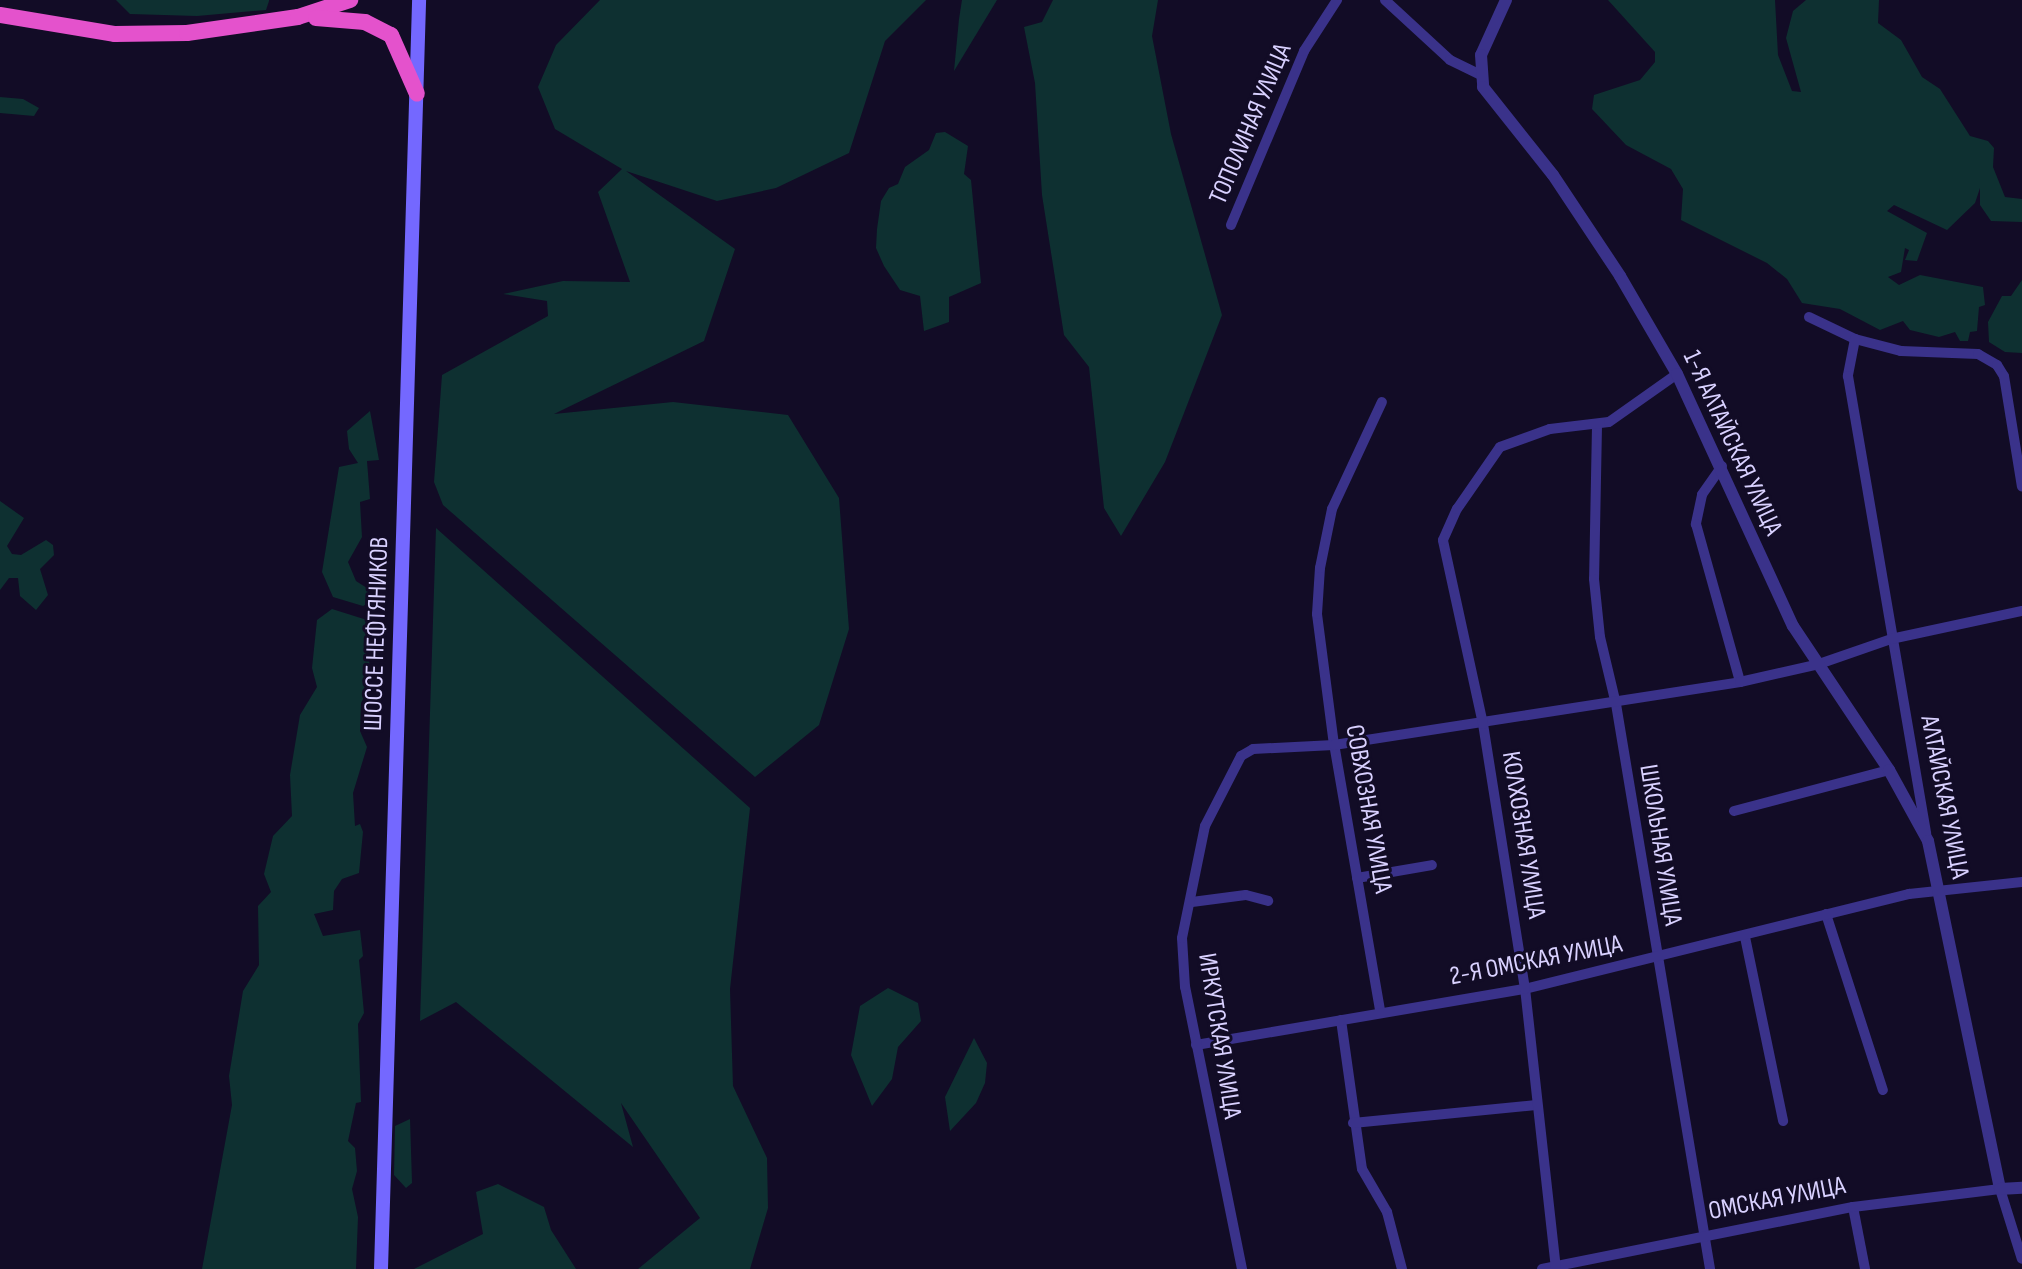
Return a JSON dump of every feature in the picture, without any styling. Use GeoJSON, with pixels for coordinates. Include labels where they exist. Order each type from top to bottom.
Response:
{"type":"FeatureCollection","features":[{"type":"Feature","properties":{"kind":"highway"},"geometry":{"type":"LineString","coordinates":[[298,17],[350,0]]}},
{"type":"Feature","properties":{"kind":"highway"},"geometry":{"type":"LineString","coordinates":[[0,15],[115,34],[187,33],[298,17],[349,18],[379,27],[399,46],[417,94]]}},
{"type":"Feature","properties":{"kind":"main road","name":"ШОССЕ НЕФТЯНИКОВ"},"geometry":{"type":"LineString","coordinates":[[381,1269],[419,0]]}},
{"type":"Feature","properties":{"kind":"main road"},"geometry":{"type":"LineString","coordinates":[[418,70],[430,0]]}},
{"type":"Feature","properties":{"kind":"street","name":"ТОПОЛИНАЯ УЛИЦА"},"geometry":{"type":"LineString","coordinates":[[1231,225],[1304,51],[1337,0]]}},
{"type":"Feature","properties":{"kind":"street"},"geometry":{"type":"LineString","coordinates":[[1385,0],[1450,60],[1479,74],[1483,46],[1506,0]]}},
{"type":"Feature","properties":{"kind":"street","name":"1-Я АЛТАЙСКАЯ УЛИЦА"},"geometry":{"type":"LineString","coordinates":[[1479,74],[1489,97],[1595,235],[1677,374],[1722,466],[1784,607],[1889,770],[1928,841]]}},
{"type":"Feature","properties":{"kind":"street"},"geometry":{"type":"LineString","coordinates":[[1809,317],[1855,339],[1913,352],[1978,354],[2001,369],[2022,487]]}},
{"type":"Feature","properties":{"kind":"street","name":"АЛТАЙСКАЯ УЛИЦА"},"geometry":{"type":"LineString","coordinates":[[1855,339],[1848,376],[1891,639],[1928,841],[2000,1189],[2022,1259]]}},
{"type":"Feature","properties":{"kind":"street"},"geometry":{"type":"LineString","coordinates":[[1597,426],[1629,412],[1677,374]]}},
{"type":"Feature","properties":{"kind":"street","name":"СОВХОЗНАЯ УЛИЦА"},"geometry":{"type":"LineString","coordinates":[[1380,1010],[1334,745],[1317,614],[1320,568],[1332,509],[1382,402]]}},
{"type":"Feature","properties":{"kind":"street","name":"КОЛХОЗНАЯ УЛИЦА"},"geometry":{"type":"LineString","coordinates":[[1555,1268],[1525,989],[1483,724],[1444,554],[1445,533],[1457,509],[1500,447],[1550,429],[1597,426]]}},
{"type":"Feature","properties":{"kind":"street","name":"ШКОЛЬНАЯ УЛИЦА"},"geometry":{"type":"LineString","coordinates":[[1597,426],[1594,579],[1600,637],[1616,704],[1655,960],[1701,1236],[1710,1269]]}},
{"type":"Feature","properties":{"kind":"street"},"geometry":{"type":"LineString","coordinates":[[1722,466],[1702,495],[1696,524],[1740,682]]}},
{"type":"Feature","properties":{"kind":"street"},"geometry":{"type":"LineString","coordinates":[[1334,745],[1616,704],[1740,682],[1819,664],[1891,639],[2022,611]]}},
{"type":"Feature","properties":{"kind":"street","name":"ИРКУТСКАЯ УЛИЦА"},"geometry":{"type":"LineString","coordinates":[[1242,1269],[1196,1045],[1182,938],[1192,902],[1205,826],[1232,768],[1253,749],[1334,745]]}},
{"type":"Feature","properties":{"kind":"street"},"geometry":{"type":"LineString","coordinates":[[1734,811],[1889,770]]}},
{"type":"Feature","properties":{"kind":"street"},"geometry":{"type":"LineString","coordinates":[[1357,878],[1432,865]]}},
{"type":"Feature","properties":{"kind":"street","name":"2-Я ОМСКАЯ УЛИЦА"},"geometry":{"type":"LineString","coordinates":[[1196,1045],[1341,1020],[1380,1010],[1525,989],[1655,960],[1909,894],[1940,894],[2022,882]]}},
{"type":"Feature","properties":{"kind":"street"},"geometry":{"type":"LineString","coordinates":[[1192,902],[1246,895],[1268,901]]}},
{"type":"Feature","properties":{"kind":"street"},"geometry":{"type":"LineString","coordinates":[[1826,914],[1883,1090]]}},
{"type":"Feature","properties":{"kind":"street"},"geometry":{"type":"LineString","coordinates":[[1745,937],[1783,1121]]}},
{"type":"Feature","properties":{"kind":"street"},"geometry":{"type":"LineString","coordinates":[[1341,1020],[1353,1123],[1362,1169],[1387,1212],[1402,1269]]}},
{"type":"Feature","properties":{"kind":"street"},"geometry":{"type":"LineString","coordinates":[[1353,1123],[1536,1105]]}},
{"type":"Feature","properties":{"kind":"street","name":"ОМСКАЯ УЛИЦА"},"geometry":{"type":"LineString","coordinates":[[1542,1269],[1853,1207],[2022,1188]]}},
{"type":"Feature","properties":{"kind":"street"},"geometry":{"type":"LineString","coordinates":[[1853,1207],[1865,1269]]}},
{"type":"Feature","properties":{"kind":"green space"},"geometry":{"type":"Polygon","coordinates":[[[116,0],[269,1],[266,10],[197,16],[130,14],[116,0]]]}},
{"type":"Feature","properties":{"kind":"green space"},"geometry":{"type":"Polygon","coordinates":[[[600,0],[926,0],[885,41],[849,153],[776,188],[717,201],[626,171],[735,249],[704,341],[554,414],[673,402],[788,415],[839,498],[849,629],[819,725],[755,777],[443,505],[434,482],[442,375],[548,316],[547,301],[503,294],[563,281],[630,282],[598,192],[622,169],[555,129],[538,87],[556,45],[600,0]]]}},
{"type":"Feature","properties":{"kind":"green space"},"geometry":{"type":"Polygon","coordinates":[[[962,0],[997,0],[954,71],[959,19],[962,0]]]}},
{"type":"Feature","properties":{"kind":"green space"},"geometry":{"type":"Polygon","coordinates":[[[1053,0],[1158,0],[1152,36],[1171,134],[1222,315],[1165,462],[1121,536],[1104,508],[1089,367],[1064,335],[1042,195],[1035,83],[1024,27],[1042,22],[1053,0]]]}},
{"type":"Feature","properties":{"kind":"green space"},"geometry":{"type":"Polygon","coordinates":[[[1608,0],[1775,0],[1778,55],[1792,91],[1801,92],[1786,38],[1793,11],[1806,0],[1879,0],[1878,23],[1901,40],[1922,77],[1940,89],[1970,136],[1988,141],[1994,148],[1993,167],[2005,197],[2022,199],[2022,222],[1991,221],[1980,205],[1980,188],[1975,203],[1947,230],[1894,205],[1887,211],[1927,233],[1917,261],[1905,260],[1909,250],[1905,248],[1901,272],[1888,277],[1899,285],[1920,275],[1983,287],[1985,305],[1979,307],[1977,331],[1970,332],[1968,341],[1960,341],[1955,332],[1939,337],[1910,330],[1903,321],[1880,330],[1840,309],[1802,303],[1787,279],[1767,263],[1681,220],[1683,189],[1671,169],[1626,145],[1592,109],[1594,95],[1640,80],[1655,62],[1655,52],[1608,0]]]}},
{"type":"Feature","properties":{"kind":"green space"},"geometry":{"type":"Polygon","coordinates":[[[0,97],[23,99],[39,108],[34,116],[0,113],[0,97]]]}},
{"type":"Feature","properties":{"kind":"green space"},"geometry":{"type":"Polygon","coordinates":[[[945,132],[968,146],[964,174],[971,180],[981,283],[949,297],[949,322],[924,331],[920,296],[900,290],[884,266],[876,248],[877,229],[881,201],[889,188],[898,184],[905,167],[929,150],[936,133],[945,132]]]}},
{"type":"Feature","properties":{"kind":"green space"},"geometry":{"type":"Polygon","coordinates":[[[2022,280],[2022,353],[2005,352],[1989,342],[1988,322],[2002,296],[2011,296],[2022,280]]]}},
{"type":"Feature","properties":{"kind":"green space"},"geometry":{"type":"Polygon","coordinates":[[[370,411],[379,460],[367,461],[370,499],[360,502],[362,537],[348,562],[356,581],[373,592],[372,601],[363,606],[333,597],[322,572],[339,467],[358,463],[349,449],[347,431],[370,411]]]}},
{"type":"Feature","properties":{"kind":"green space"},"geometry":{"type":"Polygon","coordinates":[[[0,501],[24,518],[7,546],[12,554],[21,555],[46,540],[53,545],[54,555],[40,569],[48,595],[36,610],[20,596],[18,578],[9,578],[0,590],[0,501]]]}},
{"type":"Feature","properties":{"kind":"green space"},"geometry":{"type":"Polygon","coordinates":[[[436,528],[750,808],[730,989],[733,1086],[767,1158],[768,1208],[750,1269],[638,1269],[700,1218],[621,1103],[633,1147],[456,1002],[420,1021],[436,528]]]}},
{"type":"Feature","properties":{"kind":"green space"},"geometry":{"type":"Polygon","coordinates":[[[332,609],[367,620],[374,655],[369,659],[371,684],[361,703],[360,731],[367,747],[353,793],[355,826],[360,824],[363,832],[359,873],[342,879],[334,891],[333,910],[314,914],[323,936],[360,930],[363,956],[359,960],[364,1013],[358,1024],[361,1102],[356,1103],[348,1141],[355,1148],[357,1171],[352,1189],[358,1217],[356,1269],[202,1269],[232,1105],[229,1076],[243,991],[259,965],[258,906],[271,892],[264,874],[273,836],[292,816],[290,775],[300,715],[317,687],[312,668],[317,620],[332,609]]]}},
{"type":"Feature","properties":{"kind":"green space"},"geometry":{"type":"Polygon","coordinates":[[[888,988],[918,1003],[921,1021],[898,1047],[892,1079],[872,1106],[851,1055],[860,1006],[888,988]]]}},
{"type":"Feature","properties":{"kind":"green space"},"geometry":{"type":"Polygon","coordinates":[[[974,1038],[987,1063],[985,1083],[976,1103],[950,1131],[945,1097],[974,1038]]]}},
{"type":"Feature","properties":{"kind":"green space"},"geometry":{"type":"Polygon","coordinates":[[[410,1119],[412,1183],[406,1188],[394,1175],[395,1126],[410,1119]]]}},
{"type":"Feature","properties":{"kind":"green space"},"geometry":{"type":"Polygon","coordinates":[[[498,1184],[544,1207],[551,1230],[576,1269],[414,1269],[483,1234],[476,1192],[498,1184]]]}}]}
